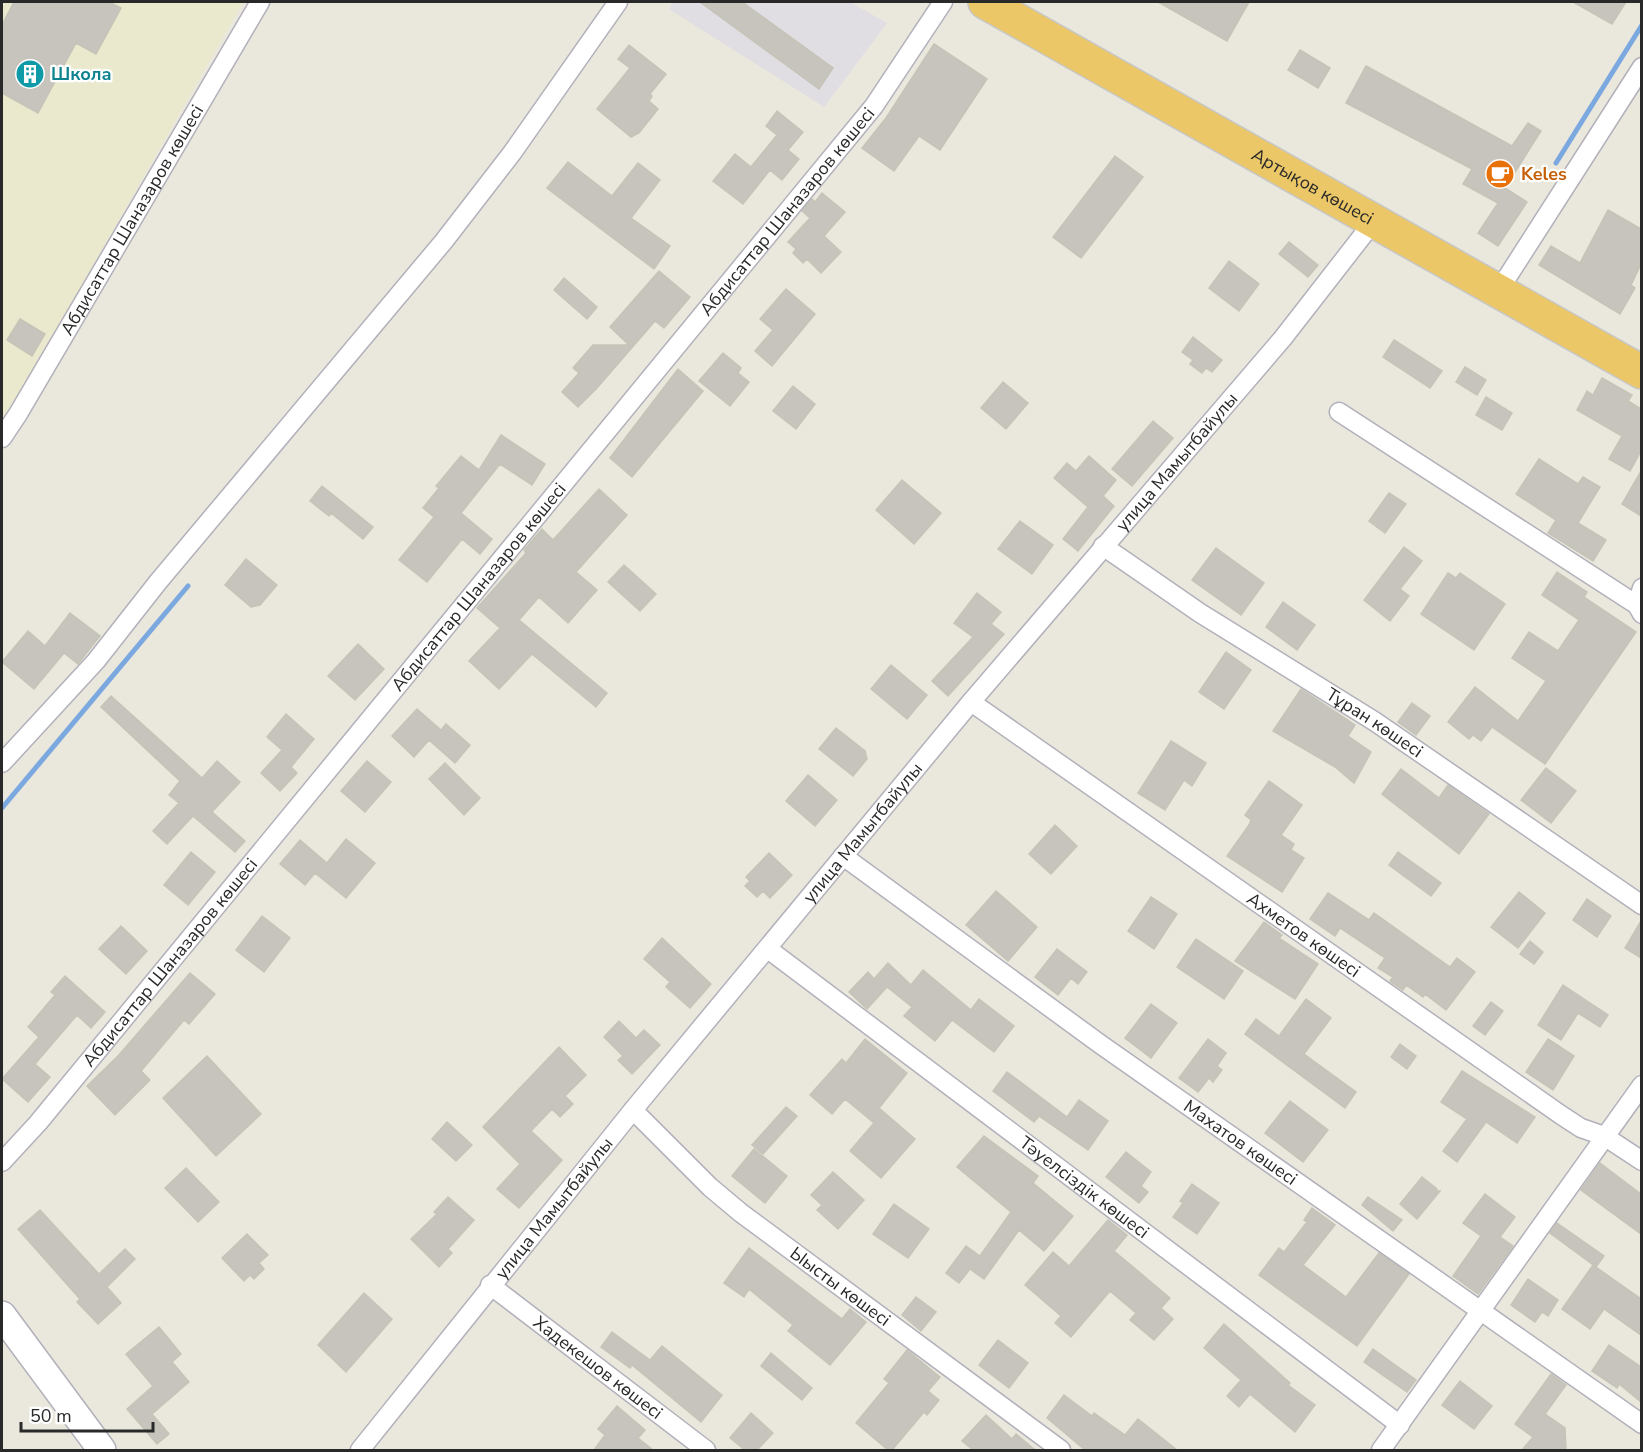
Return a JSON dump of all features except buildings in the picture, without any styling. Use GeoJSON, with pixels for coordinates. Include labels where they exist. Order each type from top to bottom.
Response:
{"type":"FeatureCollection","features":[{"type":"Feature","properties":{"kind":"highway","name":"Артықов көшесі"},"geometry":{"type":"LineString","coordinates":[[985,2],[1641,372]]}},
{"type":"Feature","properties":{"kind":"street","name":"Абдисаттар Шаназаров көшесі"},"geometry":{"type":"LineString","coordinates":[[2,438],[25,404],[260,2]]}},
{"type":"Feature","properties":{"kind":"street"},"geometry":{"type":"LineString","coordinates":[[2,763],[96,661],[158,582],[444,241],[512,153],[618,2]]}},
{"type":"Feature","properties":{"kind":"street","name":"Абдисаттар Шаназаров көшесі"},"geometry":{"type":"LineString","coordinates":[[2,1162],[38,1123],[874,106],[943,2]]}},
{"type":"Feature","properties":{"kind":"street"},"geometry":{"type":"LineString","coordinates":[[1499,290],[1638,79]]}},
{"type":"Feature","properties":{"kind":"street","name":"улица Мамытбайулы"},"geometry":{"type":"LineString","coordinates":[[360,1450],[490,1285],[633,1110],[970,702],[1283,338],[1374,221]]}},
{"type":"Feature","properties":{"kind":"street"},"geometry":{"type":"LineString","coordinates":[[1339,412],[1639,610],[1641,588]]}},
{"type":"Feature","properties":{"kind":"street","name":"Тұран көшесі"},"geometry":{"type":"LineString","coordinates":[[1103,546],[1200,613],[1374,721],[1641,905]]}},
{"type":"Feature","properties":{"kind":"street","name":"Ахметов көшесі"},"geometry":{"type":"LineString","coordinates":[[970,702],[1561,1115],[1581,1128],[1604,1136],[1641,1161]]}},
{"type":"Feature","properties":{"kind":"street","name":"Махатов көшесі"},"geometry":{"type":"LineString","coordinates":[[843,856],[1100,1044],[1641,1424]]}},
{"type":"Feature","properties":{"kind":"street","name":"Тәуелсіздік көшесі"},"geometry":{"type":"LineString","coordinates":[[768,949],[1400,1425]]}},
{"type":"Feature","properties":{"kind":"street"},"geometry":{"type":"LineString","coordinates":[[1381,1450],[1483,1311],[1641,1085]]}},
{"type":"Feature","properties":{"kind":"street","name":"Ыысты көшесі"},"geometry":{"type":"LineString","coordinates":[[633,1110],[710,1187],[741,1213],[1061,1450]]}},
{"type":"Feature","properties":{"kind":"street","name":"Хадекешов көшесі"},"geometry":{"type":"LineString","coordinates":[[490,1285],[706,1450]]}},
{"type":"Feature","properties":{"kind":"street"},"geometry":{"type":"LineString","coordinates":[[2,1315],[102,1450]]}},
{"type":"Feature","properties":{"kind":"shaded area"},"geometry":{"type":"Polygon","coordinates":[[[2,2],[243,2],[9,413],[2,421],[2,2]]]}},
{"type":"Feature","properties":{"kind":"shaded area"},"geometry":{"type":"Polygon","coordinates":[[[673,2],[850,2],[887,23],[824,107],[669,9],[673,2]]]}},
{"type":"Feature","properties":{"kind":"waterway"},"geometry":{"type":"LineString","coordinates":[[1556,163],[1642,25]]}},
{"type":"Feature","properties":{"kind":"waterway"},"geometry":{"type":"LineString","coordinates":[[2,808],[188,586]]}},
{"type":"Feature","properties":{"kind":"place","name":"Школа"},"geometry":{"type":"Point","coordinates":[30,74]}},
{"type":"Feature","properties":{"kind":"place","name":"Keles"},"geometry":{"type":"Point","coordinates":[1500,174]}}]}
